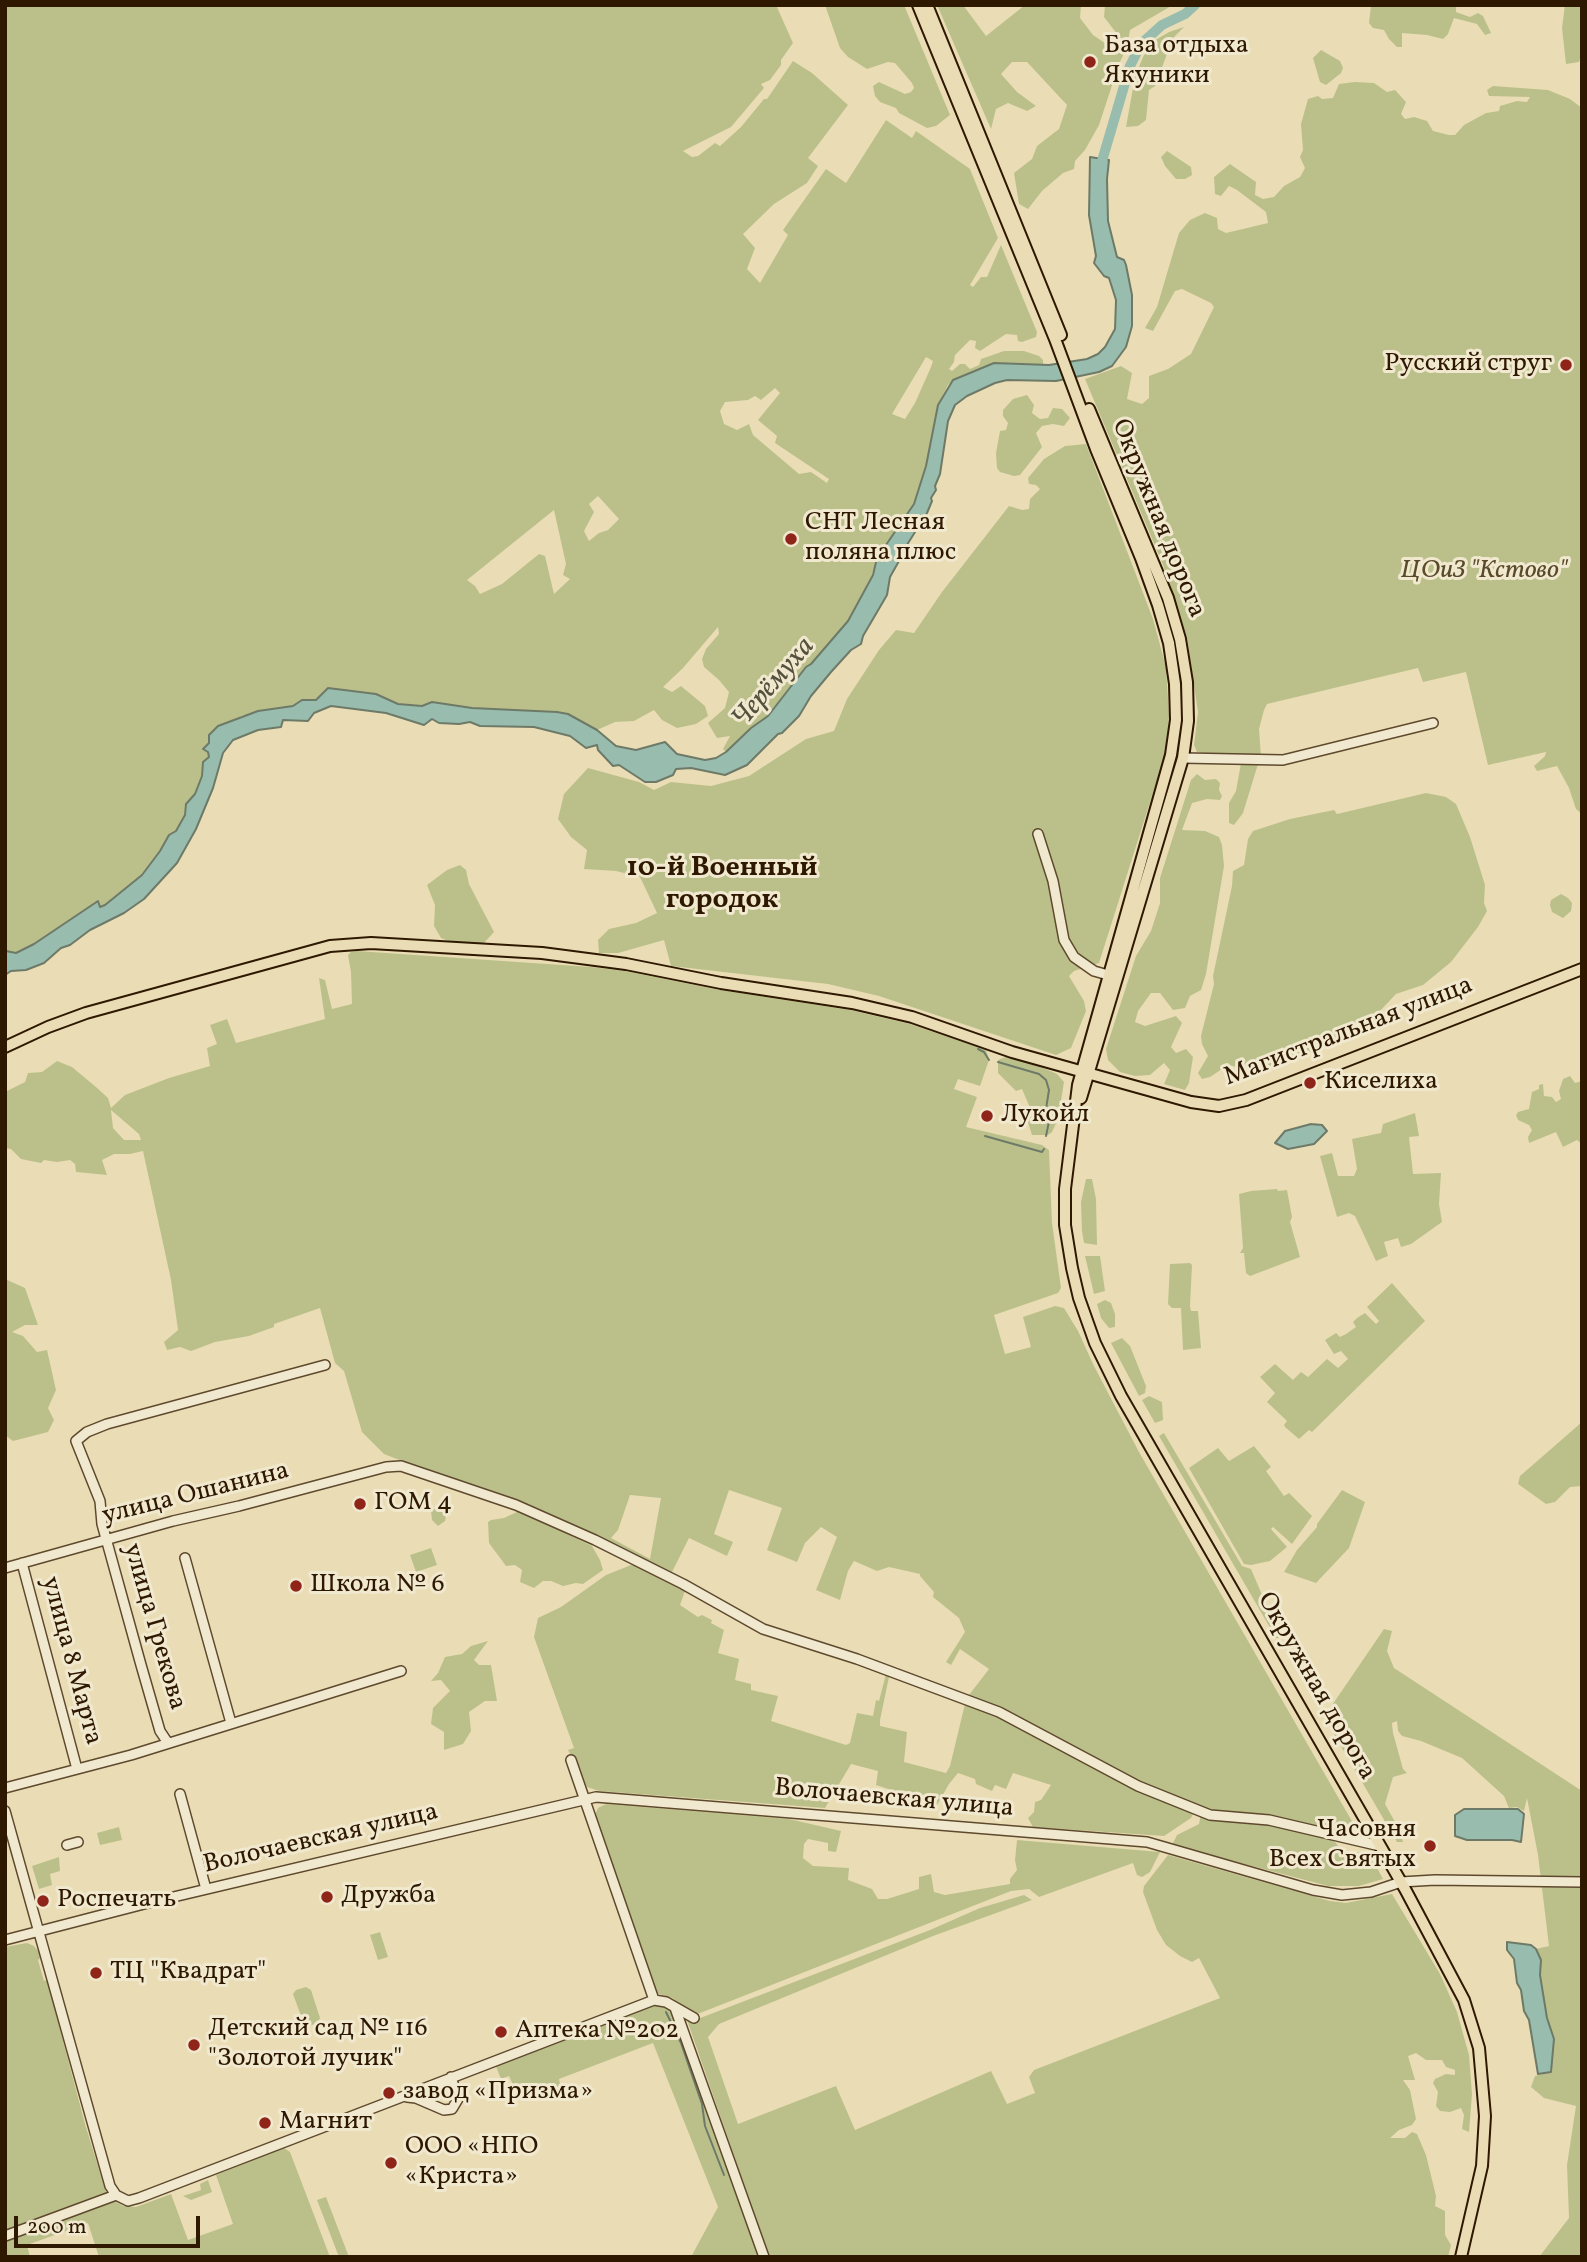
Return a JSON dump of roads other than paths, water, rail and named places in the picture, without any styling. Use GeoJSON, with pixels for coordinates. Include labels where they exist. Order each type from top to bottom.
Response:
{"type":"FeatureCollection","features":[{"type":"Feature","properties":{"kind":"main road","name":"Окружная дорога"},"geometry":{"type":"LineString","coordinates":[[918,5],[1058,337]]}},
{"type":"Feature","properties":{"kind":"main road","name":"Окружная дорога"},"geometry":{"type":"LineString","coordinates":[[927,5],[1058,337],[1158,605],[1169,642],[1175,684],[1176,720],[1171,755],[1108,975],[1068,1148],[1065,1189],[1067,1241],[1079,1298],[1095,1343],[1150,1446],[1401,1882],[1462,1996],[1475,2032],[1482,2065],[1485,2116],[1482,2166],[1461,2257]]}},
{"type":"Feature","properties":{"kind":"main road","name":"Окружная дорога"},"geometry":{"type":"LineString","coordinates":[[1083,405],[1151,554],[1180,639],[1187,682],[1188,721],[1183,758],[1084,1072]]}},
{"type":"Feature","properties":{"kind":"main road","name":"Магистральная улица"},"geometry":{"type":"LineString","coordinates":[[5,1047],[86,1013],[330,946],[384,944],[542,953],[619,963],[721,983],[836,1000],[912,1017],[1012,1052],[1199,1104],[1232,1104],[1582,968]]}},
{"type":"Feature","properties":{"kind":"street"},"geometry":{"type":"LineString","coordinates":[[1183,758],[1276,761],[1433,723]]}},
{"type":"Feature","properties":{"kind":"street"},"geometry":{"type":"LineString","coordinates":[[1038,834],[1053,881],[1064,940],[1074,957],[1094,971],[1108,975]]}},
{"type":"Feature","properties":{"kind":"street","name":"улица Грекова"},"geometry":{"type":"LineString","coordinates":[[168,1743],[160,1731],[106,1539],[100,1501],[76,1441],[99,1427],[325,1365]]}},
{"type":"Feature","properties":{"kind":"street","name":"улица Ошанина"},"geometry":{"type":"LineString","coordinates":[[5,1568],[106,1539],[397,1465],[516,1506],[595,1539],[770,1632],[857,1659],[999,1712],[1117,1775],[1200,1811],[1215,1816],[1269,1820],[1380,1846]]}},
{"type":"Feature","properties":{"kind":"street"},"geometry":{"type":"LineString","coordinates":[[185,1558],[231,1723]]}},
{"type":"Feature","properties":{"kind":"street","name":"улица 8 Марта"},"geometry":{"type":"LineString","coordinates":[[22,1563],[77,1769]]}},
{"type":"Feature","properties":{"kind":"street"},"geometry":{"type":"LineString","coordinates":[[5,1788],[168,1743],[401,1671]]}},
{"type":"Feature","properties":{"kind":"street"},"geometry":{"type":"LineString","coordinates":[[571,1760],[654,2000]]}},
{"type":"Feature","properties":{"kind":"street"},"geometry":{"type":"LineString","coordinates":[[180,1794],[206,1889]]}},
{"type":"Feature","properties":{"kind":"street","name":"Волочаевская улица"},"geometry":{"type":"LineString","coordinates":[[5,1940],[585,1798],[1144,1842],[1309,1889],[1342,1895],[1372,1891],[1401,1882],[1435,1880],[1582,1882]]}},
{"type":"Feature","properties":{"kind":"street"},"geometry":{"type":"LineString","coordinates":[[5,1811],[110,2186],[116,2196],[128,2201],[654,2000],[666,2001],[694,2018]]}},
{"type":"Feature","properties":{"kind":"street"},"geometry":{"type":"LineString","coordinates":[[67,1845],[78,1842]]}},
{"type":"Feature","properties":{"kind":"street"},"geometry":{"type":"LineString","coordinates":[[675,2008],[764,2257]]}},
{"type":"Feature","properties":{"kind":"street"},"geometry":{"type":"LineString","coordinates":[[401,2098],[416,2098],[444,2110],[452,2109],[458,2099],[452,2077]]}},
{"type":"Feature","properties":{"kind":"street"},"geometry":{"type":"LineString","coordinates":[[5,2236],[116,2196]]}},
{"type":"Feature","properties":{"kind":"waterway","name":"Черёмуха"},"geometry":{"type":"LineString","coordinates":[[1099,171],[1130,66],[1141,44],[1162,25],[1185,14],[1195,5]]}},
{"type":"Feature","properties":{"kind":"waterway"},"geometry":{"type":"LineString","coordinates":[[978,1049],[984,1052],[989,1060]]}},
{"type":"Feature","properties":{"kind":"waterway"},"geometry":{"type":"LineString","coordinates":[[998,1062],[1039,1074],[1046,1080],[1049,1090],[1046,1109],[1051,1112],[1046,1136]]}},
{"type":"Feature","properties":{"kind":"waterway"},"geometry":{"type":"LineString","coordinates":[[985,1136],[1042,1152],[1044,1149]]}},
{"type":"Feature","properties":{"kind":"waterway"},"geometry":{"type":"LineString","coordinates":[[666,2012],[681,2043],[702,2104],[705,2126],[724,2175]]}},
{"type":"Feature","properties":{"kind":"place","name":"База отдыха Якуники"},"geometry":{"type":"Point","coordinates":[1090,62]}},
{"type":"Feature","properties":{"kind":"place","name":"Русский струг"},"geometry":{"type":"Point","coordinates":[1566,365]}},
{"type":"Feature","properties":{"kind":"place","name":"СНТ Лесная поляна плюс"},"geometry":{"type":"Point","coordinates":[791,539]}},
{"type":"Feature","properties":{"kind":"place","name":"Киселиха"},"geometry":{"type":"Point","coordinates":[1310,1083]}},
{"type":"Feature","properties":{"kind":"place","name":"Лукойл"},"geometry":{"type":"Point","coordinates":[987,1116]}},
{"type":"Feature","properties":{"kind":"place","name":"ГОМ 4"},"geometry":{"type":"Point","coordinates":[360,1504]}},
{"type":"Feature","properties":{"kind":"place","name":"Школа № 6"},"geometry":{"type":"Point","coordinates":[296,1586]}},
{"type":"Feature","properties":{"kind":"place","name":"Часовня Всех Святых"},"geometry":{"type":"Point","coordinates":[1430,1846]}},
{"type":"Feature","properties":{"kind":"place","name":"Дружба"},"geometry":{"type":"Point","coordinates":[327,1897]}},
{"type":"Feature","properties":{"kind":"place","name":"Роспечать"},"geometry":{"type":"Point","coordinates":[43,1901]}},
{"type":"Feature","properties":{"kind":"place","name":"ТЦ \"Квадрат\""},"geometry":{"type":"Point","coordinates":[96,1973]}},
{"type":"Feature","properties":{"kind":"place","name":"Аптека №202"},"geometry":{"type":"Point","coordinates":[501,2032]}},
{"type":"Feature","properties":{"kind":"place","name":"Детский сад № 116 \"Золотой лучик\""},"geometry":{"type":"Point","coordinates":[194,2045]}},
{"type":"Feature","properties":{"kind":"place","name":"завод «Призма»"},"geometry":{"type":"Point","coordinates":[389,2093]}},
{"type":"Feature","properties":{"kind":"place","name":"Магнит"},"geometry":{"type":"Point","coordinates":[265,2123]}},
{"type":"Feature","properties":{"kind":"place","name":"ООО «НПО «Криста»"},"geometry":{"type":"Point","coordinates":[391,2163]}},
{"type":"Feature","properties":{"kind":"district","name":"10-й Военный городок"},"geometry":{"type":"Point","coordinates":[722,886]}},
{"type":"Feature","properties":{"kind":"park label","name":"ЦОиЗ \"Кстово\""},"geometry":{"type":"Point","coordinates":[1484,572]}}]}
